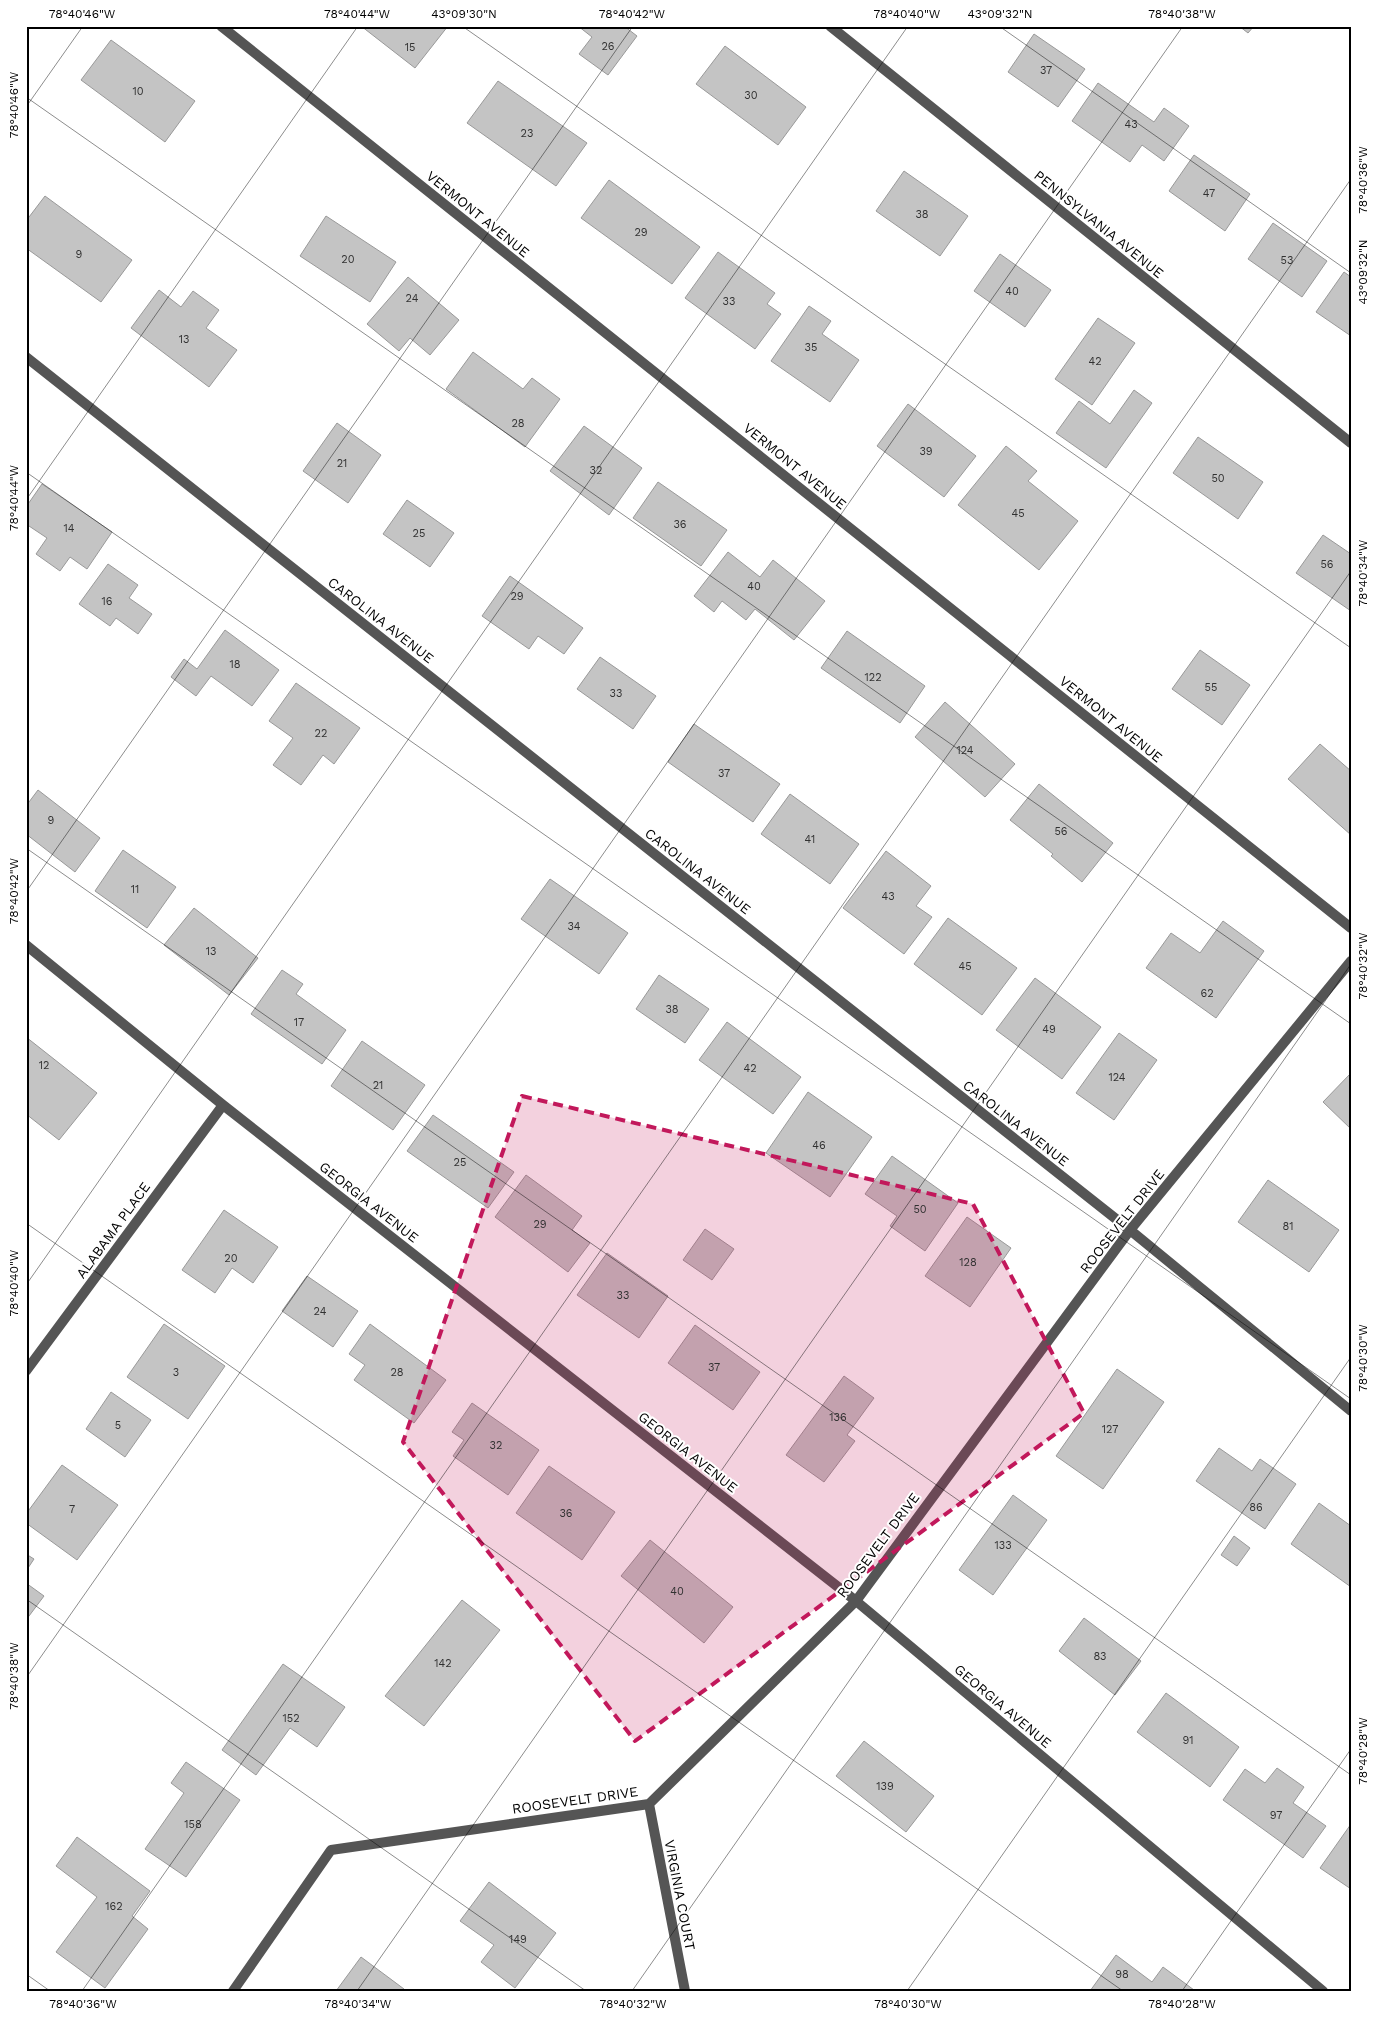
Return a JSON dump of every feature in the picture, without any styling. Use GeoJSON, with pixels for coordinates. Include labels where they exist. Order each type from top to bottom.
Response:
{"type":"FeatureCollection","features":[{"type":"Feature","properties":{"kind":"street","name":"VERMONT AVENUE"},"geometry":{"type":"LineString","coordinates":[[221,26],[1351,928]]}},
{"type":"Feature","properties":{"kind":"street","name":"PENNSYLVANIA AVENUE"},"geometry":{"type":"LineString","coordinates":[[830,26],[1351,443]]}},
{"type":"Feature","properties":{"kind":"street","name":"CAROLINA AVENUE"},"geometry":{"type":"LineString","coordinates":[[26,357],[1130,1230],[1351,1411]]}},
{"type":"Feature","properties":{"kind":"street","name":"GEORGIA AVENUE"},"geometry":{"type":"LineString","coordinates":[[26,945],[223,1105],[856,1600],[1323,1991]]}},
{"type":"Feature","properties":{"kind":"street","name":"ROOSEVELT DRIVE"},"geometry":{"type":"LineString","coordinates":[[233,1991],[331,1850],[649,1804],[856,1600],[1130,1230],[1351,962]]}},
{"type":"Feature","properties":{"kind":"street","name":"ALABAMA PLACE"},"geometry":{"type":"LineString","coordinates":[[26,1372],[223,1105]]}},
{"type":"Feature","properties":{"kind":"street","name":"VIRGINIA COURT"},"geometry":{"type":"LineString","coordinates":[[649,1804],[685,1991]]}},
{"type":"Feature","properties":{"kind":"highlighted area"},"geometry":{"type":"Polygon","coordinates":[[[522,1096],[973,1204],[1084,1413],[635,1741],[403,1442],[522,1096]]]}},
{"type":"Feature","properties":{"kind":"building"},"geometry":{"type":"Polygon","coordinates":[[[361,26],[448,26],[415,68],[361,26]]]}},
{"type":"Feature","properties":{"kind":"building"},"geometry":{"type":"Polygon","coordinates":[[[578,26],[624,26],[637,36],[608,75],[579,54],[592,37],[578,26]]]}},
{"type":"Feature","properties":{"kind":"building"},"geometry":{"type":"Polygon","coordinates":[[[1239,26],[1254,26],[1248,33],[1239,26]]]}},
{"type":"Feature","properties":{"kind":"building"},"geometry":{"type":"Polygon","coordinates":[[[1034,34],[1085,69],[1058,107],[1008,72],[1034,34]]]}},
{"type":"Feature","properties":{"kind":"building"},"geometry":{"type":"Polygon","coordinates":[[[111,40],[195,101],[165,142],[81,80],[111,40]]]}},
{"type":"Feature","properties":{"kind":"building"},"geometry":{"type":"Polygon","coordinates":[[[725,46],[806,107],[778,145],[696,84],[725,46]]]}},
{"type":"Feature","properties":{"kind":"building"},"geometry":{"type":"Polygon","coordinates":[[[498,81],[587,143],[556,186],[467,123],[498,81]]]}},
{"type":"Feature","properties":{"kind":"building"},"geometry":{"type":"Polygon","coordinates":[[[1098,83],[1154,122],[1164,108],[1189,126],[1164,161],[1142,145],[1130,162],[1072,121],[1098,83]]]}},
{"type":"Feature","properties":{"kind":"building"},"geometry":{"type":"Polygon","coordinates":[[[1194,155],[1250,194],[1225,231],[1169,191],[1194,155]]]}},
{"type":"Feature","properties":{"kind":"building"},"geometry":{"type":"Polygon","coordinates":[[[904,171],[968,216],[940,256],[876,211],[904,171]]]}},
{"type":"Feature","properties":{"kind":"building"},"geometry":{"type":"Polygon","coordinates":[[[609,180],[700,247],[672,284],[581,218],[609,180]]]}},
{"type":"Feature","properties":{"kind":"building"},"geometry":{"type":"Polygon","coordinates":[[[45,196],[132,260],[101,302],[26,248],[26,221],[45,196]]]}},
{"type":"Feature","properties":{"kind":"building"},"geometry":{"type":"Polygon","coordinates":[[[326,216],[396,262],[370,302],[300,256],[326,216]]]}},
{"type":"Feature","properties":{"kind":"building"},"geometry":{"type":"Polygon","coordinates":[[[1273,223],[1327,261],[1302,297],[1248,259],[1273,223]]]}},
{"type":"Feature","properties":{"kind":"building"},"geometry":{"type":"Polygon","coordinates":[[[718,252],[775,293],[767,304],[781,314],[755,349],[685,298],[718,252]]]}},
{"type":"Feature","properties":{"kind":"building"},"geometry":{"type":"Polygon","coordinates":[[[1000,254],[1051,290],[1025,327],[974,291],[1000,254]]]}},
{"type":"Feature","properties":{"kind":"building"},"geometry":{"type":"Polygon","coordinates":[[[1344,272],[1351,277],[1351,336],[1316,312],[1344,272]]]}},
{"type":"Feature","properties":{"kind":"building"},"geometry":{"type":"Polygon","coordinates":[[[408,277],[459,320],[430,355],[410,338],[399,351],[367,324],[408,277]]]}},
{"type":"Feature","properties":{"kind":"building"},"geometry":{"type":"Polygon","coordinates":[[[159,290],[181,307],[193,291],[219,310],[206,328],[237,350],[209,387],[131,328],[159,290]]]}},
{"type":"Feature","properties":{"kind":"building"},"geometry":{"type":"Polygon","coordinates":[[[809,306],[831,321],[822,334],[859,360],[830,402],[771,361],[809,306]]]}},
{"type":"Feature","properties":{"kind":"building"},"geometry":{"type":"Polygon","coordinates":[[[1098,318],[1135,343],[1092,405],[1055,379],[1098,318]]]}},
{"type":"Feature","properties":{"kind":"building"},"geometry":{"type":"Polygon","coordinates":[[[473,352],[523,389],[532,378],[560,399],[525,447],[446,389],[473,352]]]}},
{"type":"Feature","properties":{"kind":"building"},"geometry":{"type":"Polygon","coordinates":[[[1134,390],[1152,403],[1106,468],[1056,433],[1079,401],[1110,424],[1134,390]]]}},
{"type":"Feature","properties":{"kind":"building"},"geometry":{"type":"Polygon","coordinates":[[[908,404],[976,456],[944,497],[877,446],[908,404]]]}},
{"type":"Feature","properties":{"kind":"building"},"geometry":{"type":"Polygon","coordinates":[[[337,423],[381,455],[348,503],[303,471],[337,423]]]}},
{"type":"Feature","properties":{"kind":"building"},"geometry":{"type":"Polygon","coordinates":[[[584,426],[642,468],[609,515],[550,471],[584,426]]]}},
{"type":"Feature","properties":{"kind":"building"},"geometry":{"type":"Polygon","coordinates":[[[1198,437],[1263,482],[1238,519],[1173,473],[1198,437]]]}},
{"type":"Feature","properties":{"kind":"building"},"geometry":{"type":"Polygon","coordinates":[[[1006,446],[1037,471],[1028,481],[1078,521],[1039,570],[958,505],[1006,446]]]}},
{"type":"Feature","properties":{"kind":"building"},"geometry":{"type":"Polygon","coordinates":[[[658,482],[727,530],[701,566],[633,518],[658,482]]]}},
{"type":"Feature","properties":{"kind":"building"},"geometry":{"type":"Polygon","coordinates":[[[42,484],[112,532],[87,569],[70,557],[60,571],[36,554],[47,538],[26,524],[26,507],[42,484]]]}},
{"type":"Feature","properties":{"kind":"building"},"geometry":{"type":"Polygon","coordinates":[[[407,500],[454,533],[430,567],[383,534],[407,500]]]}},
{"type":"Feature","properties":{"kind":"building"},"geometry":{"type":"Polygon","coordinates":[[[1323,535],[1351,554],[1351,611],[1296,573],[1323,535]]]}},
{"type":"Feature","properties":{"kind":"building"},"geometry":{"type":"Polygon","coordinates":[[[728,552],[760,577],[773,560],[825,601],[794,640],[755,609],[746,620],[722,601],[714,612],[694,596],[728,552]]]}},
{"type":"Feature","properties":{"kind":"building"},"geometry":{"type":"Polygon","coordinates":[[[108,564],[138,585],[129,598],[152,614],[138,634],[116,618],[110,626],[79,604],[108,564]]]}},
{"type":"Feature","properties":{"kind":"building"},"geometry":{"type":"Polygon","coordinates":[[[510,576],[583,628],[564,654],[538,636],[529,649],[482,616],[510,576]]]}},
{"type":"Feature","properties":{"kind":"building"},"geometry":{"type":"Polygon","coordinates":[[[225,630],[279,670],[252,706],[211,676],[196,696],[171,677],[184,659],[197,669],[225,630]]]}},
{"type":"Feature","properties":{"kind":"building"},"geometry":{"type":"Polygon","coordinates":[[[847,631],[925,686],[900,723],[821,668],[847,631]]]}},
{"type":"Feature","properties":{"kind":"building"},"geometry":{"type":"Polygon","coordinates":[[[1200,650],[1250,685],[1222,725],[1172,689],[1200,650]]]}},
{"type":"Feature","properties":{"kind":"building"},"geometry":{"type":"Polygon","coordinates":[[[600,657],[656,696],[633,729],[577,689],[600,657]]]}},
{"type":"Feature","properties":{"kind":"building"},"geometry":{"type":"Polygon","coordinates":[[[296,683],[360,728],[334,764],[323,755],[301,785],[273,765],[293,738],[269,721],[296,683]]]}},
{"type":"Feature","properties":{"kind":"building"},"geometry":{"type":"Polygon","coordinates":[[[945,702],[1015,764],[985,797],[915,737],[945,702]]]}},
{"type":"Feature","properties":{"kind":"building"},"geometry":{"type":"Polygon","coordinates":[[[694,724],[780,784],[753,822],[668,762],[694,724]]]}},
{"type":"Feature","properties":{"kind":"building"},"geometry":{"type":"Polygon","coordinates":[[[1320,744],[1351,771],[1351,835],[1288,779],[1320,744]]]}},
{"type":"Feature","properties":{"kind":"building"},"geometry":{"type":"Polygon","coordinates":[[[1039,784],[1113,843],[1082,882],[1051,856],[1053,854],[1010,820],[1039,784]]]}},
{"type":"Feature","properties":{"kind":"building"},"geometry":{"type":"Polygon","coordinates":[[[38,790],[100,838],[75,872],[26,834],[26,806],[38,790]]]}},
{"type":"Feature","properties":{"kind":"building"},"geometry":{"type":"Polygon","coordinates":[[[790,794],[859,844],[830,884],[761,834],[790,794]]]}},
{"type":"Feature","properties":{"kind":"building"},"geometry":{"type":"Polygon","coordinates":[[[123,850],[176,887],[147,928],[95,891],[123,850]]]}},
{"type":"Feature","properties":{"kind":"building"},"geometry":{"type":"Polygon","coordinates":[[[886,851],[931,886],[916,906],[932,917],[904,954],[843,908],[886,851]]]}},
{"type":"Feature","properties":{"kind":"building"},"geometry":{"type":"Polygon","coordinates":[[[550,879],[628,933],[599,974],[521,919],[550,879]]]}},
{"type":"Feature","properties":{"kind":"building"},"geometry":{"type":"Polygon","coordinates":[[[194,908],[258,958],[229,995],[164,945],[194,908]]]}},
{"type":"Feature","properties":{"kind":"building"},"geometry":{"type":"Polygon","coordinates":[[[948,918],[1017,968],[982,1015],[914,964],[948,918]]]}},
{"type":"Feature","properties":{"kind":"building"},"geometry":{"type":"Polygon","coordinates":[[[1223,921],[1264,951],[1216,1018],[1146,968],[1171,933],[1200,953],[1223,921]]]}},
{"type":"Feature","properties":{"kind":"building"},"geometry":{"type":"Polygon","coordinates":[[[282,970],[303,984],[296,994],[346,1030],[322,1064],[251,1014],[282,970]]]}},
{"type":"Feature","properties":{"kind":"building"},"geometry":{"type":"Polygon","coordinates":[[[659,975],[709,1009],[685,1043],[636,1009],[659,975]]]}},
{"type":"Feature","properties":{"kind":"building"},"geometry":{"type":"Polygon","coordinates":[[[1035,978],[1101,1027],[1062,1079],[996,1030],[1035,978]]]}},
{"type":"Feature","properties":{"kind":"building"},"geometry":{"type":"Polygon","coordinates":[[[727,1022],[801,1077],[773,1114],[699,1060],[727,1022]]]}},
{"type":"Feature","properties":{"kind":"building"},"geometry":{"type":"Polygon","coordinates":[[[1119,1033],[1157,1060],[1114,1120],[1076,1093],[1119,1033]]]}},
{"type":"Feature","properties":{"kind":"building"},"geometry":{"type":"Polygon","coordinates":[[[26,1037],[97,1093],[59,1140],[26,1114],[26,1037]]]}},
{"type":"Feature","properties":{"kind":"building"},"geometry":{"type":"Polygon","coordinates":[[[362,1041],[425,1085],[393,1130],[331,1086],[362,1041]]]}},
{"type":"Feature","properties":{"kind":"building"},"geometry":{"type":"Polygon","coordinates":[[[1351,1073],[1351,1129],[1323,1102],[1351,1073]]]}},
{"type":"Feature","properties":{"kind":"building"},"geometry":{"type":"Polygon","coordinates":[[[808,1092],[872,1137],[830,1197],[766,1153],[808,1092]]]}},
{"type":"Feature","properties":{"kind":"building"},"geometry":{"type":"Polygon","coordinates":[[[433,1115],[514,1172],[488,1208],[407,1151],[433,1115]]]}},
{"type":"Feature","properties":{"kind":"building"},"geometry":{"type":"Polygon","coordinates":[[[892,1156],[958,1203],[925,1251],[890,1226],[897,1216],[865,1194],[892,1156]]]}},
{"type":"Feature","properties":{"kind":"building"},"geometry":{"type":"Polygon","coordinates":[[[526,1175],[582,1216],[572,1230],[590,1243],[568,1272],[495,1217],[526,1175]]]}},
{"type":"Feature","properties":{"kind":"building"},"geometry":{"type":"Polygon","coordinates":[[[1268,1180],[1339,1230],[1309,1272],[1238,1222],[1268,1180]]]}},
{"type":"Feature","properties":{"kind":"building"},"geometry":{"type":"Polygon","coordinates":[[[224,1210],[278,1247],[253,1283],[232,1268],[215,1293],[182,1270],[224,1210]]]}},
{"type":"Feature","properties":{"kind":"building"},"geometry":{"type":"Polygon","coordinates":[[[967,1217],[1011,1248],[970,1307],[925,1276],[967,1217]]]}},
{"type":"Feature","properties":{"kind":"building"},"geometry":{"type":"Polygon","coordinates":[[[705,1229],[734,1249],[712,1280],[683,1260],[705,1229]]]}},
{"type":"Feature","properties":{"kind":"building"},"geometry":{"type":"Polygon","coordinates":[[[607,1253],[668,1296],[639,1338],[577,1295],[607,1253]]]}},
{"type":"Feature","properties":{"kind":"building"},"geometry":{"type":"Polygon","coordinates":[[[307,1276],[358,1311],[333,1347],[282,1311],[307,1276]]]}},
{"type":"Feature","properties":{"kind":"building"},"geometry":{"type":"Polygon","coordinates":[[[164,1324],[225,1366],[188,1419],[127,1377],[164,1324]]]}},
{"type":"Feature","properties":{"kind":"building"},"geometry":{"type":"Polygon","coordinates":[[[370,1324],[446,1380],[414,1423],[354,1380],[365,1365],[349,1354],[370,1324]]]}},
{"type":"Feature","properties":{"kind":"building"},"geometry":{"type":"Polygon","coordinates":[[[695,1325],[760,1372],[733,1410],[668,1363],[695,1325]]]}},
{"type":"Feature","properties":{"kind":"building"},"geometry":{"type":"Polygon","coordinates":[[[1117,1369],[1164,1402],[1103,1489],[1056,1456],[1117,1369]]]}},
{"type":"Feature","properties":{"kind":"building"},"geometry":{"type":"Polygon","coordinates":[[[844,1376],[874,1398],[847,1435],[855,1441],[824,1482],[786,1455],[844,1376]]]}},
{"type":"Feature","properties":{"kind":"building"},"geometry":{"type":"Polygon","coordinates":[[[111,1392],[151,1420],[125,1457],[86,1429],[111,1392]]]}},
{"type":"Feature","properties":{"kind":"building"},"geometry":{"type":"Polygon","coordinates":[[[472,1403],[539,1450],[508,1495],[453,1456],[464,1440],[452,1432],[472,1403]]]}},
{"type":"Feature","properties":{"kind":"building"},"geometry":{"type":"Polygon","coordinates":[[[1219,1448],[1252,1471],[1260,1459],[1296,1484],[1265,1529],[1196,1481],[1219,1448]]]}},
{"type":"Feature","properties":{"kind":"building"},"geometry":{"type":"Polygon","coordinates":[[[62,1465],[118,1505],[77,1560],[26,1523],[26,1514],[62,1465]]]}},
{"type":"Feature","properties":{"kind":"building"},"geometry":{"type":"Polygon","coordinates":[[[549,1466],[615,1512],[582,1560],[516,1513],[549,1466]]]}},
{"type":"Feature","properties":{"kind":"building"},"geometry":{"type":"Polygon","coordinates":[[[1013,1495],[1047,1520],[993,1595],[959,1570],[1013,1495]]]}},
{"type":"Feature","properties":{"kind":"building"},"geometry":{"type":"Polygon","coordinates":[[[1319,1503],[1351,1526],[1351,1587],[1291,1544],[1319,1503]]]}},
{"type":"Feature","properties":{"kind":"building"},"geometry":{"type":"Polygon","coordinates":[[[1234,1536],[1250,1548],[1237,1566],[1221,1555],[1234,1536]]]}},
{"type":"Feature","properties":{"kind":"building"},"geometry":{"type":"Polygon","coordinates":[[[650,1540],[733,1607],[704,1643],[621,1576],[650,1540]]]}},
{"type":"Feature","properties":{"kind":"building"},"geometry":{"type":"Polygon","coordinates":[[[26,1554],[34,1559],[26,1571],[26,1554]]]}},
{"type":"Feature","properties":{"kind":"building"},"geometry":{"type":"Polygon","coordinates":[[[26,1583],[44,1596],[26,1620],[26,1583]]]}},
{"type":"Feature","properties":{"kind":"building"},"geometry":{"type":"Polygon","coordinates":[[[462,1600],[500,1630],[424,1726],[385,1696],[462,1600]]]}},
{"type":"Feature","properties":{"kind":"building"},"geometry":{"type":"Polygon","coordinates":[[[1084,1618],[1141,1661],[1115,1695],[1059,1651],[1084,1618]]]}},
{"type":"Feature","properties":{"kind":"building"},"geometry":{"type":"Polygon","coordinates":[[[283,1664],[345,1707],[317,1747],[290,1728],[256,1775],[222,1750],[283,1664]]]}},
{"type":"Feature","properties":{"kind":"building"},"geometry":{"type":"Polygon","coordinates":[[[1166,1693],[1239,1747],[1210,1787],[1137,1732],[1166,1693]]]}},
{"type":"Feature","properties":{"kind":"building"},"geometry":{"type":"Polygon","coordinates":[[[864,1741],[934,1796],[906,1832],[836,1776],[864,1741]]]}},
{"type":"Feature","properties":{"kind":"building"},"geometry":{"type":"Polygon","coordinates":[[[186,1762],[240,1800],[186,1877],[145,1849],[184,1793],[171,1783],[186,1762]]]}},
{"type":"Feature","properties":{"kind":"building"},"geometry":{"type":"Polygon","coordinates":[[[1277,1768],[1304,1787],[1293,1803],[1326,1826],[1303,1858],[1223,1800],[1245,1769],[1265,1783],[1277,1768]]]}},
{"type":"Feature","properties":{"kind":"building"},"geometry":{"type":"Polygon","coordinates":[[[1351,1824],[1351,1889],[1320,1868],[1351,1824]]]}},
{"type":"Feature","properties":{"kind":"building"},"geometry":{"type":"Polygon","coordinates":[[[77,1837],[150,1891],[132,1916],[148,1929],[105,1988],[56,1952],[97,1897],[56,1866],[77,1837]]]}},
{"type":"Feature","properties":{"kind":"building"},"geometry":{"type":"Polygon","coordinates":[[[489,1882],[556,1933],[515,1988],[481,1962],[494,1945],[460,1921],[489,1882]]]}},
{"type":"Feature","properties":{"kind":"building"},"geometry":{"type":"Polygon","coordinates":[[[1116,1955],[1152,1982],[1163,1967],[1194,1990],[1090,1991],[1116,1955]]]}},
{"type":"Feature","properties":{"kind":"building"},"geometry":{"type":"Polygon","coordinates":[[[361,1957],[404,1989],[403,1991],[336,1991],[361,1957]]]}}]}
